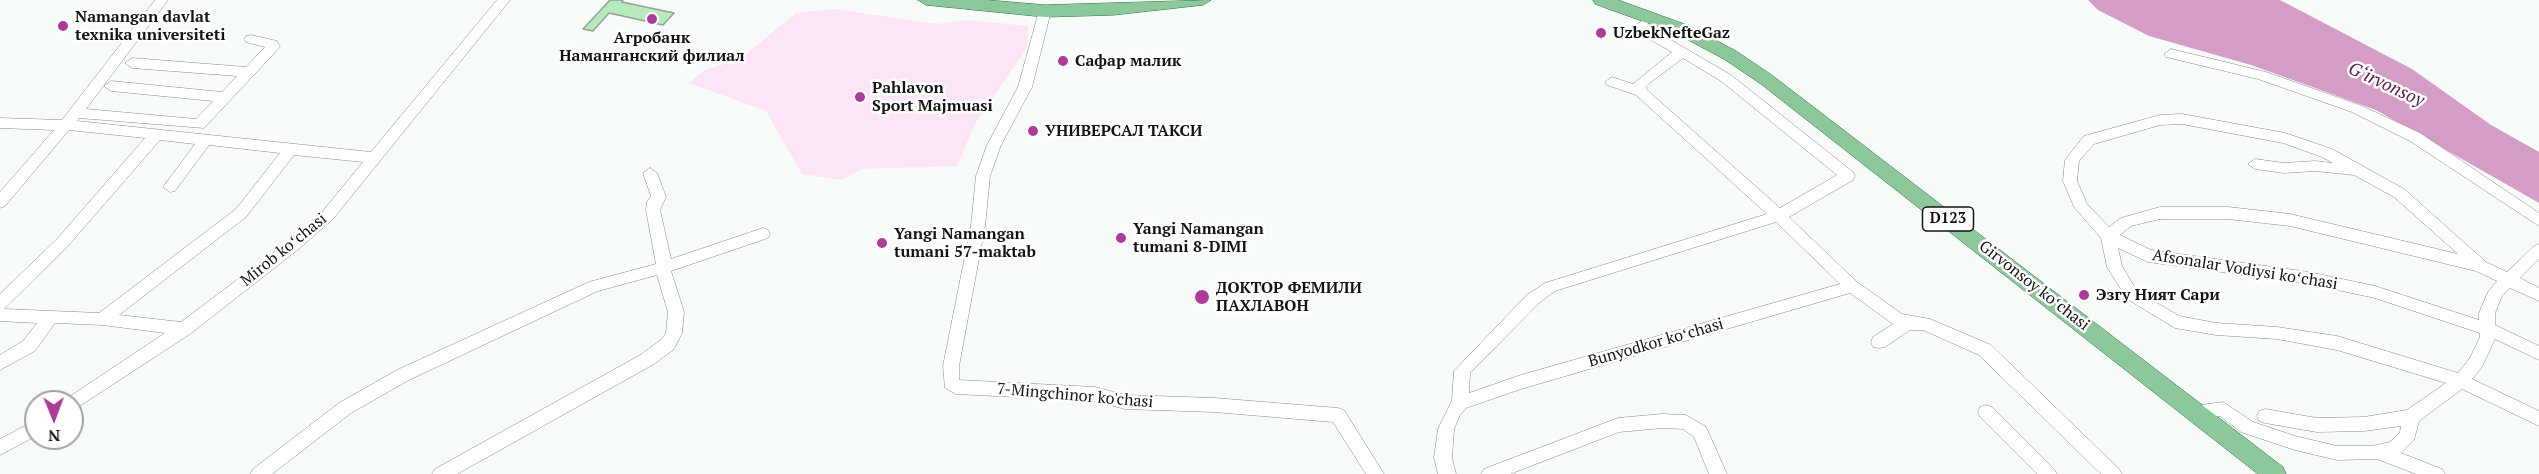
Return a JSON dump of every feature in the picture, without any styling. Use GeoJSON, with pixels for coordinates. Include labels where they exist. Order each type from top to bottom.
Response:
{"type":"FeatureCollection","features":[{"type":"Feature","properties":{"kind":"main road"},"geometry":{"type":"LineString","coordinates":[[926,0],[1045,11],[1133,8],[1203,0]]}},
{"type":"Feature","properties":{"kind":"main road","name":"Girvonsoy koʻchasi"},"geometry":{"type":"LineString","coordinates":[[1601,0],[1681,29],[1730,55],[1767,80],[2275,474]]}},
{"type":"Feature","properties":{"kind":"street"},"geometry":{"type":"LineString","coordinates":[[2,198],[69,119],[162,0]]}},
{"type":"Feature","properties":{"kind":"street","name":"Mirob koʻchasi"},"geometry":{"type":"LineString","coordinates":[[84,396],[184,329],[295,244],[328,215],[504,0]]}},
{"type":"Feature","properties":{"kind":"street","name":"7-Mingchinor ko'chasi"},"geometry":{"type":"LineString","coordinates":[[1045,11],[1025,87],[994,145],[983,176],[978,226],[951,366],[951,383],[956,387],[1095,394],[1125,402],[1204,405],[1338,415],[1375,474]]}},
{"type":"Feature","properties":{"kind":"street"},"geometry":{"type":"LineString","coordinates":[[1447,474],[1443,458],[1446,429],[1460,403],[1462,371],[1533,299],[1550,287],[1779,216],[1848,176],[1726,78],[1647,32],[1642,25]]}},
{"type":"Feature","properties":{"kind":"street"},"geometry":{"type":"LineString","coordinates":[[0,123],[69,119],[199,124],[273,47],[272,44],[251,39]]}},
{"type":"Feature","properties":{"kind":"street"},"geometry":{"type":"LineString","coordinates":[[1641,92],[1639,86],[1646,79],[1682,52]]}},
{"type":"Feature","properties":{"kind":"street"},"geometry":{"type":"LineString","coordinates":[[2171,54],[2261,75],[2357,109],[2415,137],[2539,220]]}},
{"type":"Feature","properties":{"kind":"street"},"geometry":{"type":"LineString","coordinates":[[132,63],[248,72]]}},
{"type":"Feature","properties":{"kind":"street"},"geometry":{"type":"LineString","coordinates":[[1612,82],[1641,92],[1779,216],[1852,286],[1896,318],[1907,323],[1924,324],[1985,350],[2114,474]]}},
{"type":"Feature","properties":{"kind":"street"},"geometry":{"type":"LineString","coordinates":[[111,86],[227,97]]}},
{"type":"Feature","properties":{"kind":"street"},"geometry":{"type":"LineString","coordinates":[[69,119],[155,136],[374,158]]}},
{"type":"Feature","properties":{"kind":"street","name":"Afsonalar Vodiysi koʻchasi"},"geometry":{"type":"LineString","coordinates":[[2539,295],[2481,266],[2399,193],[2327,153],[2285,138],[2182,119],[2160,120],[2120,129],[2089,140],[2072,160],[2070,181],[2081,207],[2108,236],[2148,256],[2309,278],[2375,292],[2488,329],[2539,353]]}},
{"type":"Feature","properties":{"kind":"street"},"geometry":{"type":"LineString","coordinates":[[0,304],[62,243],[155,136]]}},
{"type":"Feature","properties":{"kind":"street"},"geometry":{"type":"LineString","coordinates":[[170,187],[205,141]]}},
{"type":"Feature","properties":{"kind":"street"},"geometry":{"type":"LineString","coordinates":[[102,319],[241,213],[290,150]]}},
{"type":"Feature","properties":{"kind":"street"},"geometry":{"type":"LineString","coordinates":[[2255,164],[2284,168],[2323,166],[2364,172]]}},
{"type":"Feature","properties":{"kind":"street"},"geometry":{"type":"LineString","coordinates":[[441,474],[648,359],[668,344],[674,333],[676,312],[662,268],[664,262],[653,210],[654,202],[659,197],[650,173]]}},
{"type":"Feature","properties":{"kind":"street","name":"Afsonalar Vodiysi koʻchasi"},"geometry":{"type":"LineString","coordinates":[[2108,236],[2126,222],[2160,213],[2228,213],[2290,220],[2481,266]]}},
{"type":"Feature","properties":{"kind":"street"},"geometry":{"type":"LineString","coordinates":[[259,474],[324,422],[403,375],[594,286],[662,268],[763,234]]}},
{"type":"Feature","properties":{"kind":"street"},"geometry":{"type":"LineString","coordinates":[[2108,236],[2115,267],[2132,295],[2175,322],[2216,329],[2277,333],[2337,343],[2461,381],[2539,419]]}},
{"type":"Feature","properties":{"kind":"street"},"geometry":{"type":"LineString","coordinates":[[2265,416],[2317,425],[2364,424],[2411,417],[2461,381],[2476,362],[2488,337],[2487,313],[2496,292],[2539,250]]}},
{"type":"Feature","properties":{"kind":"street","name":"Bunyodkor koʻchasi"},"geometry":{"type":"LineString","coordinates":[[1460,403],[1521,382],[1852,286]]}},
{"type":"Feature","properties":{"kind":"street"},"geometry":{"type":"LineString","coordinates":[[0,315],[102,319],[184,329]]}},
{"type":"Feature","properties":{"kind":"street"},"geometry":{"type":"LineString","coordinates":[[0,363],[27,348],[50,318]]}},
{"type":"Feature","properties":{"kind":"street"},"geometry":{"type":"LineString","coordinates":[[1879,342],[1907,323]]}},
{"type":"Feature","properties":{"kind":"street"},"geometry":{"type":"LineString","coordinates":[[2199,417],[2206,410],[2223,409],[2247,428],[2295,444],[2337,453],[2377,452],[2395,448],[2408,435],[2411,417]]}},
{"type":"Feature","properties":{"kind":"street"},"geometry":{"type":"LineString","coordinates":[[1986,412],[2048,474]]}},
{"type":"Feature","properties":{"kind":"street"},"geometry":{"type":"LineString","coordinates":[[1490,474],[1618,425],[1662,421],[1686,422],[1700,432],[1718,474]]}},
{"type":"Feature","properties":{"kind":"street"},"geometry":{"type":"LineString","coordinates":[[0,448],[24,434]]}},
{"type":"Feature","properties":{"kind":"street"},"geometry":{"type":"LineString","coordinates":[[2377,452],[2436,474]]}},
{"type":"Feature","properties":{"kind":"shaded area","name":"Pahlavon Sport Majmuasi"},"geometry":{"type":"Polygon","coordinates":[[[835,9],[937,24],[968,20],[1028,26],[1027,48],[975,124],[957,166],[862,169],[841,180],[802,174],[766,111],[689,83],[705,70],[740,59],[796,13],[835,9]]]}},
{"type":"Feature","properties":{"kind":"water","name":"G‘irvonsoy"},"geometry":{"type":"Polygon","coordinates":[[[2088,0],[2280,0],[2412,69],[2491,125],[2539,152],[2539,203],[2376,110],[2251,65],[2149,36],[2098,10],[2088,0]]]}},
{"type":"Feature","properties":{"kind":"building","name":"Агробанк Наманганский филиал"},"geometry":{"type":"Polygon","coordinates":[[[610,0],[623,0],[622,2],[674,13],[663,25],[609,13],[593,31],[583,29],[610,0]]]}},
{"type":"Feature","properties":{"kind":"place","name":"Агробанк Наманганский филиал"},"geometry":{"type":"Point","coordinates":[652,19]}},
{"type":"Feature","properties":{"kind":"place","name":"Namangan davlat texnika universiteti"},"geometry":{"type":"Point","coordinates":[63,26]}},
{"type":"Feature","properties":{"kind":"place","name":"UzbekNefteGaz"},"geometry":{"type":"Point","coordinates":[1601,33]}},
{"type":"Feature","properties":{"kind":"place","name":"Сафар малик"},"geometry":{"type":"Point","coordinates":[1063,61]}},
{"type":"Feature","properties":{"kind":"place","name":"Pahlavon Sport Majmuasi"},"geometry":{"type":"Point","coordinates":[860,97]}},
{"type":"Feature","properties":{"kind":"place","name":"УНИВЕРСАЛ ТАКСИ"},"geometry":{"type":"Point","coordinates":[1033,131]}},
{"type":"Feature","properties":{"kind":"place","name":"Yangi Namangan tumani 8-DIMI"},"geometry":{"type":"Point","coordinates":[1121,238]}},
{"type":"Feature","properties":{"kind":"place","name":"Yangi Namangan tumani 57-maktab"},"geometry":{"type":"Point","coordinates":[882,243]}},
{"type":"Feature","properties":{"kind":"place","name":"Эзгу Ният Сари"},"geometry":{"type":"Point","coordinates":[2084,295]}},
{"type":"Feature","properties":{"kind":"place","name":"ДОКТОР ФЕМИЛИ ПАХЛАВОН"},"geometry":{"type":"Point","coordinates":[1202,297]}}]}
